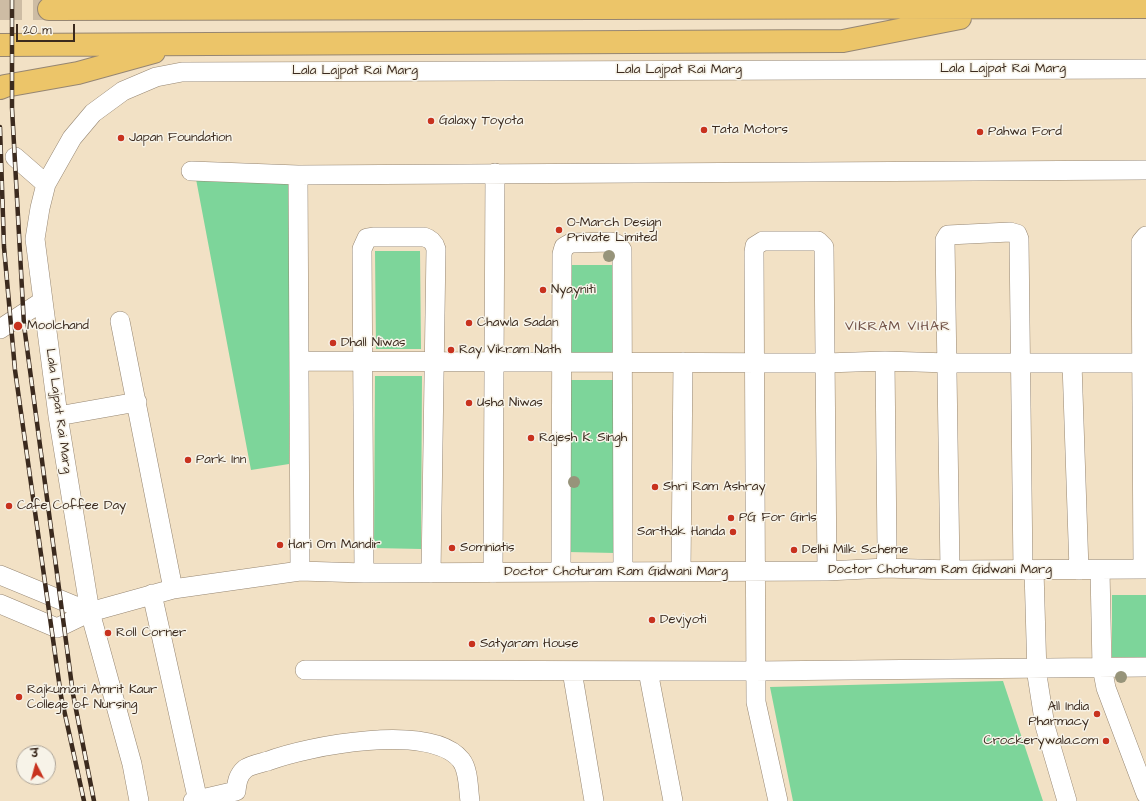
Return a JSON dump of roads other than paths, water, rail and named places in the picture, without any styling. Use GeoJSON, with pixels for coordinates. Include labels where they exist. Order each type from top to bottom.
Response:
{"type":"FeatureCollection","features":[{"type":"Feature","properties":{"kind":"main road"},"geometry":{"type":"LineString","coordinates":[[49,9],[1146,7]]}},
{"type":"Feature","properties":{"kind":"main road"},"geometry":{"type":"LineString","coordinates":[[0,45],[843,41],[1010,8]]}},
{"type":"Feature","properties":{"kind":"main road"},"geometry":{"type":"LineString","coordinates":[[0,88],[78,73],[182,45]]}},
{"type":"Feature","properties":{"kind":"street"},"geometry":{"type":"LineString","coordinates":[[419,44],[420,71]]}},
{"type":"Feature","properties":{"kind":"street","name":"Lala Lajpat Rai Marg"},"geometry":{"type":"LineString","coordinates":[[139,801],[132,764],[90,612],[58,416],[35,239],[46,184],[72,138],[93,113],[124,91],[156,77],[182,72],[1146,69]]}},
{"type":"Feature","properties":{"kind":"street"},"geometry":{"type":"LineString","coordinates":[[14,158],[46,184]]}},
{"type":"Feature","properties":{"kind":"street"},"geometry":{"type":"LineString","coordinates":[[191,171],[298,175],[1146,170]]}},
{"type":"Feature","properties":{"kind":"street"},"geometry":{"type":"LineString","coordinates":[[493,573],[495,174]]}},
{"type":"Feature","properties":{"kind":"street"},"geometry":{"type":"LineString","coordinates":[[298,175],[300,572]]}},
{"type":"Feature","properties":{"kind":"street"},"geometry":{"type":"LineString","coordinates":[[950,570],[945,240],[946,237],[952,234],[1010,232],[1017,234],[1019,239],[1021,363],[1029,570],[1036,667],[1045,726],[1067,801]]}},
{"type":"Feature","properties":{"kind":"street"},"geometry":{"type":"LineString","coordinates":[[1145,569],[1144,363],[1140,242],[1146,236]]}},
{"type":"Feature","properties":{"kind":"street"},"geometry":{"type":"LineString","coordinates":[[364,573],[362,249],[367,238],[373,237],[424,237],[429,238],[434,242],[436,249],[431,572]]}},
{"type":"Feature","properties":{"kind":"street"},"geometry":{"type":"LineString","coordinates":[[778,801],[756,702],[755,671],[755,246],[762,241],[813,241],[822,244],[825,251],[827,571]]}},
{"type":"Feature","properties":{"kind":"street"},"geometry":{"type":"LineString","coordinates":[[561,572],[562,254],[564,247],[571,243],[611,242],[617,244],[622,250],[624,572]]}},
{"type":"Feature","properties":{"kind":"street"},"geometry":{"type":"LineString","coordinates":[[0,329],[43,301]]}},
{"type":"Feature","properties":{"kind":"street"},"geometry":{"type":"LineString","coordinates":[[120,321],[173,589]]}},
{"type":"Feature","properties":{"kind":"street"},"geometry":{"type":"LineString","coordinates":[[299,361],[826,363],[886,361],[948,363],[1144,363]]}},
{"type":"Feature","properties":{"kind":"street"},"geometry":{"type":"LineString","coordinates":[[886,361],[886,568]]}},
{"type":"Feature","properties":{"kind":"street"},"geometry":{"type":"LineString","coordinates":[[681,571],[683,362]]}},
{"type":"Feature","properties":{"kind":"street"},"geometry":{"type":"LineString","coordinates":[[1072,363],[1079,570]]}},
{"type":"Feature","properties":{"kind":"street"},"geometry":{"type":"LineString","coordinates":[[58,416],[137,402]]}},
{"type":"Feature","properties":{"kind":"street","name":"Doctor Choturam Ram Gidwani Marg"},"geometry":{"type":"LineString","coordinates":[[0,604],[57,628],[90,612],[173,589],[300,572],[493,573],[827,571],[886,568],[950,570],[1145,569]]}},
{"type":"Feature","properties":{"kind":"street"},"geometry":{"type":"LineString","coordinates":[[1100,570],[1102,667],[1106,688],[1140,761],[1146,794]]}},
{"type":"Feature","properties":{"kind":"street"},"geometry":{"type":"LineString","coordinates":[[0,575],[90,612]]}},
{"type":"Feature","properties":{"kind":"street"},"geometry":{"type":"LineString","coordinates":[[152,594],[196,801],[236,791],[237,780],[246,768],[280,756],[321,746],[380,739],[413,741],[450,750],[461,760],[465,768],[470,801]]}},
{"type":"Feature","properties":{"kind":"street"},"geometry":{"type":"LineString","coordinates":[[305,670],[755,671],[1146,667]]}},
{"type":"Feature","properties":{"kind":"street"},"geometry":{"type":"LineString","coordinates":[[572,670],[594,801]]}},
{"type":"Feature","properties":{"kind":"street"},"geometry":{"type":"LineString","coordinates":[[648,670],[673,801]]}},
{"type":"Feature","properties":{"kind":"tunnel"},"geometry":{"type":"LineString","coordinates":[[0,9],[49,9]]}},
{"type":"Feature","properties":{"kind":"railway"},"geometry":{"type":"LineString","coordinates":[[12,0],[12,108],[24,325],[73,694],[94,801]]}},
{"type":"Feature","properties":{"kind":"railway"},"geometry":{"type":"LineString","coordinates":[[0,127],[4,247],[15,370],[61,696],[84,801]]}},
{"type":"Feature","properties":{"kind":"place","name":"Galaxy Toyota"},"geometry":{"type":"Point","coordinates":[431,121]}},
{"type":"Feature","properties":{"kind":"place","name":"Tata Motors"},"geometry":{"type":"Point","coordinates":[704,130]}},
{"type":"Feature","properties":{"kind":"place","name":"Pahwa Ford"},"geometry":{"type":"Point","coordinates":[980,132]}},
{"type":"Feature","properties":{"kind":"place","name":"Japan Foundation"},"geometry":{"type":"Point","coordinates":[121,138]}},
{"type":"Feature","properties":{"kind":"place","name":"O-March Design Private Limited"},"geometry":{"type":"Point","coordinates":[559,230]}},
{"type":"Feature","properties":{"kind":"place","name":"Nyayniti"},"geometry":{"type":"Point","coordinates":[543,290]}},
{"type":"Feature","properties":{"kind":"place","name":"Chawla Sadan"},"geometry":{"type":"Point","coordinates":[469,323]}},
{"type":"Feature","properties":{"kind":"place","name":"Moolchand"},"geometry":{"type":"Point","coordinates":[18,326]}},
{"type":"Feature","properties":{"kind":"place","name":"Dhall Niwas"},"geometry":{"type":"Point","coordinates":[333,343]}},
{"type":"Feature","properties":{"kind":"place","name":"Ray Vikram Nath"},"geometry":{"type":"Point","coordinates":[451,350]}},
{"type":"Feature","properties":{"kind":"place","name":"Usha Niwas"},"geometry":{"type":"Point","coordinates":[469,403]}},
{"type":"Feature","properties":{"kind":"place","name":"Rajesh K. Singh"},"geometry":{"type":"Point","coordinates":[531,438]}},
{"type":"Feature","properties":{"kind":"place","name":"Park Inn"},"geometry":{"type":"Point","coordinates":[188,460]}},
{"type":"Feature","properties":{"kind":"place","name":"Shri Ram Ashray"},"geometry":{"type":"Point","coordinates":[655,487]}},
{"type":"Feature","properties":{"kind":"place","name":"Cafe Coffee Day"},"geometry":{"type":"Point","coordinates":[9,506]}},
{"type":"Feature","properties":{"kind":"place","name":"PG For Girls"},"geometry":{"type":"Point","coordinates":[731,518]}},
{"type":"Feature","properties":{"kind":"place","name":"Sarthak Handa"},"geometry":{"type":"Point","coordinates":[733,532]}},
{"type":"Feature","properties":{"kind":"place","name":"Hari Om Mandir"},"geometry":{"type":"Point","coordinates":[280,545]}},
{"type":"Feature","properties":{"kind":"place","name":"Somniatis"},"geometry":{"type":"Point","coordinates":[452,548]}},
{"type":"Feature","properties":{"kind":"place","name":"Delhi Milk Scheme"},"geometry":{"type":"Point","coordinates":[794,550]}},
{"type":"Feature","properties":{"kind":"place","name":"Devjyoti"},"geometry":{"type":"Point","coordinates":[652,620]}},
{"type":"Feature","properties":{"kind":"place","name":"Roll Corner"},"geometry":{"type":"Point","coordinates":[108,633]}},
{"type":"Feature","properties":{"kind":"place","name":"Satyaram House"},"geometry":{"type":"Point","coordinates":[472,644]}},
{"type":"Feature","properties":{"kind":"place","name":"Rajkumari Amrit Kaur College of Nursing"},"geometry":{"type":"Point","coordinates":[19,697]}},
{"type":"Feature","properties":{"kind":"place","name":"All India Pharmacy"},"geometry":{"type":"Point","coordinates":[1097,714]}},
{"type":"Feature","properties":{"kind":"place","name":"Crockerywala.com"},"geometry":{"type":"Point","coordinates":[1106,741]}},
{"type":"Feature","properties":{"kind":"district","name":"VIKRAM VIHAR"},"geometry":{"type":"Point","coordinates":[898,327]}}]}
